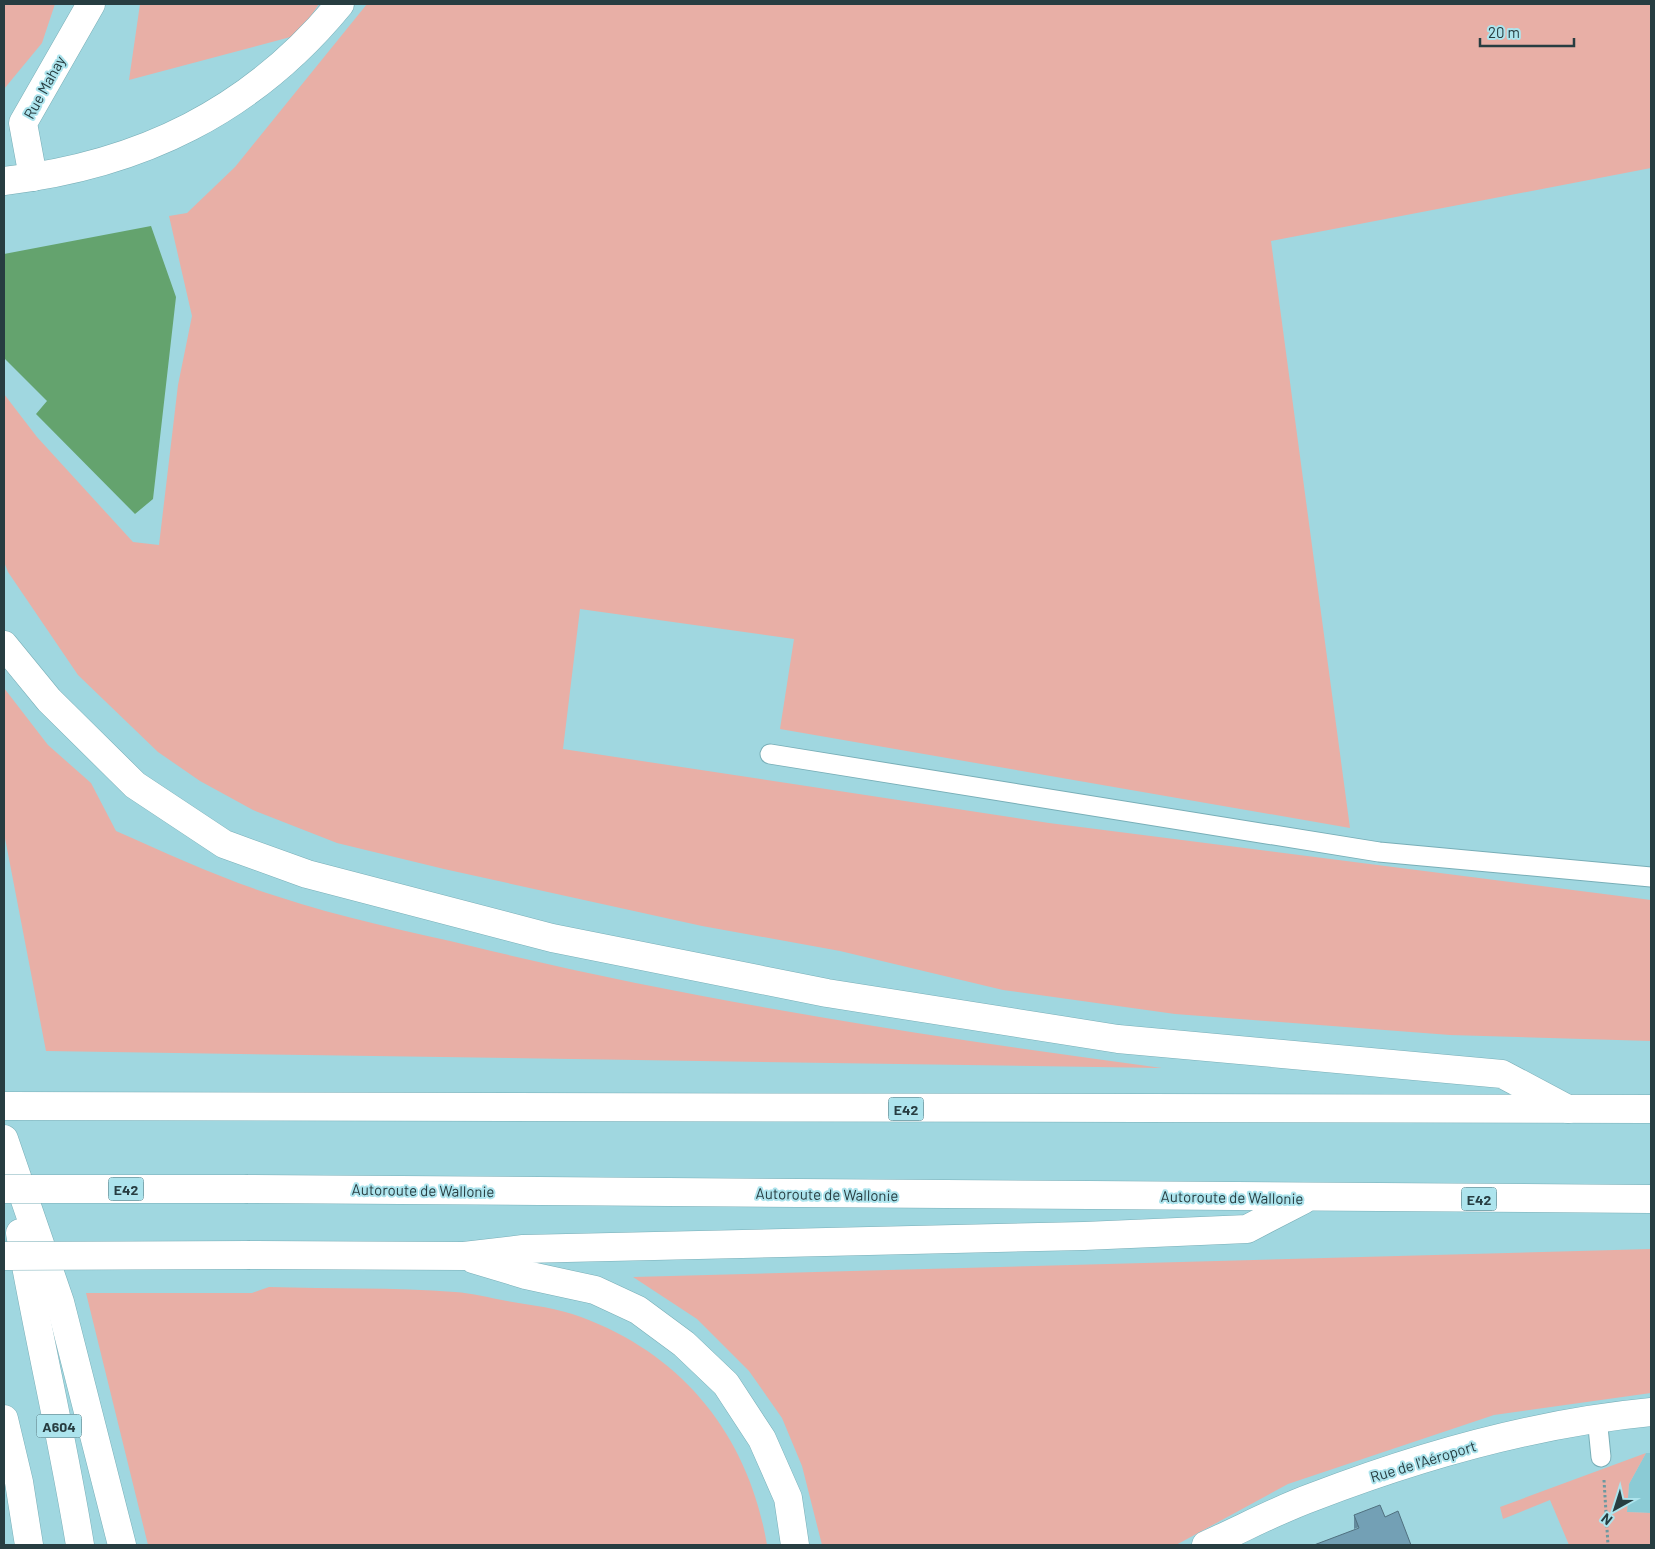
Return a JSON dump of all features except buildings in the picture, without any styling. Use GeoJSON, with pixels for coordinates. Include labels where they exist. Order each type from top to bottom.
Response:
{"type":"FeatureCollection","features":[{"type":"Feature","properties":{"kind":"main road","name":"Rue Mahay"},"geometry":{"type":"LineString","coordinates":[[32,177],[23,123],[91,4]]}},
{"type":"Feature","properties":{"kind":"main road"},"geometry":{"type":"LineString","coordinates":[[4,181],[102,163],[146,148],[229,106],[263,81],[297,51],[340,4]]}},
{"type":"Feature","properties":{"kind":"main road"},"geometry":{"type":"LineString","coordinates":[[4,645],[49,700],[135,786],[224,844],[307,874],[552,938],[828,993],[1118,1040],[1502,1074],[1568,1109]]}},
{"type":"Feature","properties":{"kind":"main road","name":"E42"},"geometry":{"type":"LineString","coordinates":[[4,1106],[1651,1109]]}},
{"type":"Feature","properties":{"kind":"main road"},"geometry":{"type":"LineString","coordinates":[[4,1140],[60,1302],[122,1545]]}},
{"type":"Feature","properties":{"kind":"main road","name":"A604"},"geometry":{"type":"LineString","coordinates":[[4,1140],[33,1308],[68,1471],[80,1545]]}},
{"type":"Feature","properties":{"kind":"main road","name":"Autoroute de Wallonie"},"geometry":{"type":"LineString","coordinates":[[4,1189],[248,1188],[1651,1200]]}},
{"type":"Feature","properties":{"kind":"main road"},"geometry":{"type":"LineString","coordinates":[[4,1256],[464,1256],[523,1249],[1084,1236],[1247,1229],[1307,1198]]}},
{"type":"Feature","properties":{"kind":"main road"},"geometry":{"type":"LineString","coordinates":[[464,1256],[526,1275],[595,1290],[638,1310],[684,1344],[726,1384],[762,1440],[788,1498],[795,1545]]}},
{"type":"Feature","properties":{"kind":"main road","name":"Rue de l'Aéroport"},"geometry":{"type":"LineString","coordinates":[[1206,1545],[1312,1497],[1426,1457],[1597,1417],[1651,1412]]}},
{"type":"Feature","properties":{"kind":"main road"},"geometry":{"type":"LineString","coordinates":[[4,1419],[19,1482],[29,1545]]}},
{"type":"Feature","properties":{"kind":"lane"},"geometry":{"type":"LineString","coordinates":[[770,754],[1379,852],[1651,878]]}},
{"type":"Feature","properties":{"kind":"lane"},"geometry":{"type":"LineString","coordinates":[[1597,1417],[1601,1457]]}},
{"type":"Feature","properties":{"kind":"path"},"geometry":{"type":"LineString","coordinates":[[1601,1457],[1608,1545]]}},
{"type":"Feature","properties":{"kind":"shaded area"},"geometry":{"type":"Polygon","coordinates":[[[4,4],[55,4],[42,43],[4,89],[4,4]]]}},
{"type":"Feature","properties":{"kind":"shaded area"},"geometry":{"type":"Polygon","coordinates":[[[140,4],[319,4],[298,35],[129,80],[140,4]]]}},
{"type":"Feature","properties":{"kind":"shaded area"},"geometry":{"type":"Polygon","coordinates":[[[367,4],[1651,4],[1651,168],[1271,241],[1350,828],[780,729],[794,639],[580,609],[563,749],[1049,823],[1651,900],[1651,1041],[1450,1035],[1175,1014],[1003,990],[840,951],[702,926],[444,869],[337,843],[253,810],[200,781],[158,752],[78,675],[8,572],[4,562],[4,394],[37,437],[133,542],[159,545],[178,385],[192,316],[169,216],[187,213],[235,167],[367,4]]]}},
{"type":"Feature","properties":{"kind":"shaded area"},"geometry":{"type":"Polygon","coordinates":[[[151,226],[176,297],[153,499],[135,514],[36,414],[47,401],[4,358],[4,254],[151,226]]]}},
{"type":"Feature","properties":{"kind":"shaded area"},"geometry":{"type":"Polygon","coordinates":[[[4,688],[48,745],[91,783],[116,831],[215,874],[276,896],[375,924],[645,985],[903,1031],[1162,1068],[46,1051],[4,833],[4,688]]]}},
{"type":"Feature","properties":{"kind":"shaded area"},"geometry":{"type":"Polygon","coordinates":[[[1651,1249],[1651,1393],[1494,1415],[1288,1484],[1176,1545],[822,1545],[802,1466],[782,1418],[749,1371],[697,1319],[633,1277],[1651,1249]]]}},
{"type":"Feature","properties":{"kind":"shaded area"},"geometry":{"type":"Polygon","coordinates":[[[269,1287],[409,1289],[468,1293],[563,1311],[618,1333],[651,1353],[680,1377],[706,1405],[727,1435],[745,1469],[758,1506],[767,1545],[148,1545],[86,1293],[252,1293],[269,1287]]]}},
{"type":"Feature","properties":{"kind":"shaded area"},"geometry":{"type":"Polygon","coordinates":[[[1646,1453],[1651,1453],[1651,1513],[1627,1512],[1629,1484],[1646,1453]]]}},
{"type":"Feature","properties":{"kind":"shaded area"},"geometry":{"type":"Polygon","coordinates":[[[1646,1453],[1629,1484],[1627,1512],[1651,1513],[1651,1545],[1569,1545],[1550,1500],[1503,1519],[1500,1507],[1646,1453]]]}}]}
